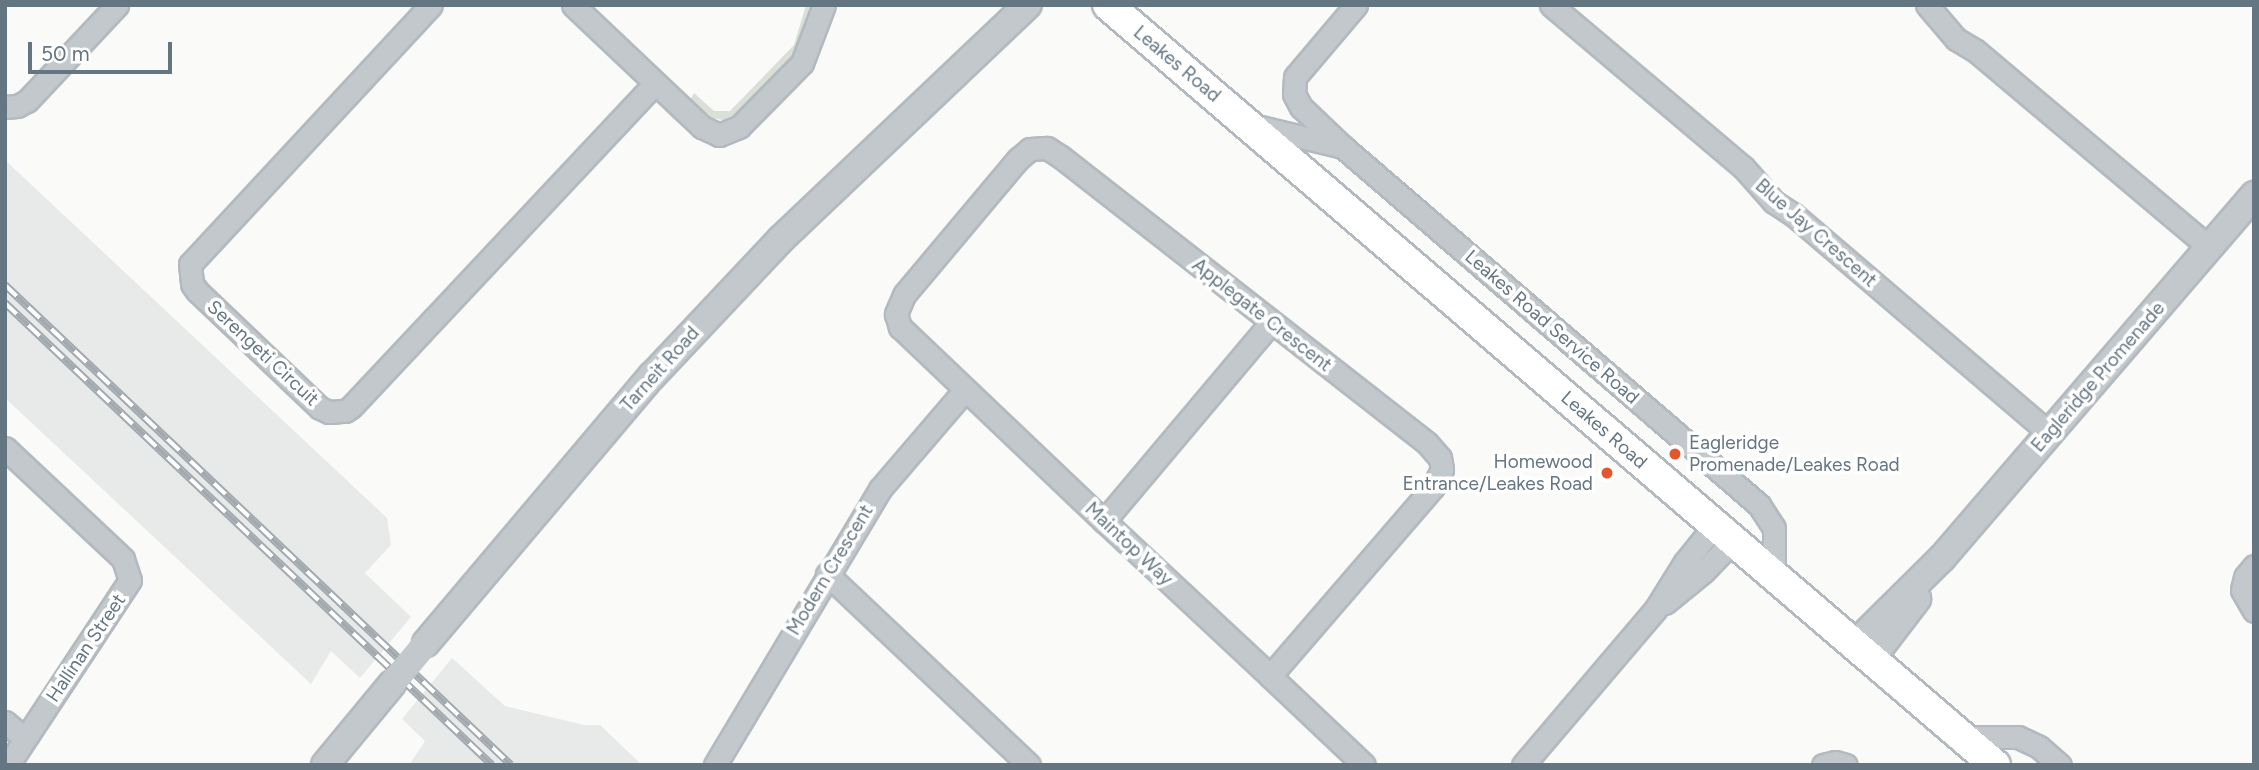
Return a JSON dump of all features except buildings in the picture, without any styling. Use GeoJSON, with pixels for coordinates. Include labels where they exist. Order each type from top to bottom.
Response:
{"type":"FeatureCollection","features":[{"type":"Feature","properties":{"kind":"main road","name":"Leakes Road"},"geometry":{"type":"LineString","coordinates":[[1108,5],[1995,765]]}},
{"type":"Feature","properties":{"kind":"street"},"geometry":{"type":"LineString","coordinates":[[5,107],[17,106],[27,101],[117,5]]}},
{"type":"Feature","properties":{"kind":"street","name":"Serengeti Circuit"},"geometry":{"type":"LineString","coordinates":[[431,5],[190,264],[192,284],[197,291],[320,408],[328,412],[345,411],[351,407],[655,83]]}},
{"type":"Feature","properties":{"kind":"street"},"geometry":{"type":"LineString","coordinates":[[573,5],[702,127],[713,133],[726,134],[740,127],[802,63],[812,45],[824,5]]}},
{"type":"Feature","properties":{"kind":"street","name":"Tarneit Road"},"geometry":{"type":"LineString","coordinates":[[332,757],[652,376],[781,239],[1028,5]]}},
{"type":"Feature","properties":{"kind":"street","name":"Leakes Road Service Road"},"geometry":{"type":"LineString","coordinates":[[1356,5],[1295,77],[1294,94],[1301,107],[1342,147],[1759,505],[1774,528],[1774,575]]}},
{"type":"Feature","properties":{"kind":"street","name":"Blue Jay Crescent"},"geometry":{"type":"LineString","coordinates":[[1552,5],[1743,167],[1774,202],[1794,215],[2049,433]]}},
{"type":"Feature","properties":{"kind":"street"},"geometry":{"type":"LineString","coordinates":[[1927,5],[1956,39],[1976,51],[2210,247]]}},
{"type":"Feature","properties":{"kind":"street","name":"Leakes Road"},"geometry":{"type":"LineString","coordinates":[[1247,123],[1342,147]]}},
{"type":"Feature","properties":{"kind":"street","name":"Applegate Crescent"},"geometry":{"type":"LineString","coordinates":[[897,321],[897,308],[904,295],[948,242],[1018,159],[1030,149],[1041,148],[1061,157],[1437,452],[1442,469],[1433,487],[1270,676]]}},
{"type":"Feature","properties":{"kind":"street","name":"Eagleridge Promenade"},"geometry":{"type":"LineString","coordinates":[[1863,652],[1913,607],[1942,558],[2254,195]]}},
{"type":"Feature","properties":{"kind":"street","name":"Maintop Way"},"geometry":{"type":"LineString","coordinates":[[897,321],[965,390],[1364,765]]}},
{"type":"Feature","properties":{"kind":"street"},"geometry":{"type":"LineString","coordinates":[[1104,521],[1271,323]]}},
{"type":"Feature","properties":{"kind":"street","name":"Modern Crescent"},"geometry":{"type":"LineString","coordinates":[[715,765],[827,573],[880,489],[965,390]]}},
{"type":"Feature","properties":{"kind":"street","name":"Hallinan Street"},"geometry":{"type":"LineString","coordinates":[[5,448],[123,559],[130,580],[8,765]]}},
{"type":"Feature","properties":{"kind":"street"},"geometry":{"type":"LineString","coordinates":[[1522,765],[1655,610],[1686,587],[1724,533]]}},
{"type":"Feature","properties":{"kind":"street"},"geometry":{"type":"LineString","coordinates":[[2254,566],[2245,577],[2242,590],[2254,611]]}},
{"type":"Feature","properties":{"kind":"street"},"geometry":{"type":"LineString","coordinates":[[827,573],[1029,765]]}},
{"type":"Feature","properties":{"kind":"street"},"geometry":{"type":"LineString","coordinates":[[5,722],[24,738]]}},
{"type":"Feature","properties":{"kind":"street"},"geometry":{"type":"LineString","coordinates":[[1962,737],[2018,737],[2039,747],[2060,765]]}},
{"type":"Feature","properties":{"kind":"street"},"geometry":{"type":"LineString","coordinates":[[1823,765],[1835,762],[1846,765]]}},
{"type":"Feature","properties":{"kind":"shaded area"},"geometry":{"type":"Polygon","coordinates":[[[806,5],[814,5],[798,52],[736,116],[723,120],[712,118],[690,100],[694,93],[714,111],[730,111],[794,45],[806,5]]]}},
{"type":"Feature","properties":{"kind":"shaded area"},"geometry":{"type":"Polygon","coordinates":[[[5,160],[387,518],[391,545],[365,573],[411,617],[360,678],[331,651],[311,684],[5,398],[5,160]]]}},
{"type":"Feature","properties":{"kind":"shaded area"},"geometry":{"type":"Polygon","coordinates":[[[452,658],[505,706],[584,725],[600,725],[642,765],[409,765],[425,741],[402,719],[452,658]]]}},
{"type":"Feature","properties":{"kind":"railway"},"geometry":{"type":"LineString","coordinates":[[5,285],[511,765]]}},
{"type":"Feature","properties":{"kind":"railway"},"geometry":{"type":"LineString","coordinates":[[5,303],[492,765]]}},
{"type":"Feature","properties":{"kind":"place","name":"Eagleridge Promenade/Leakes Road"},"geometry":{"type":"Point","coordinates":[1675,454]}},
{"type":"Feature","properties":{"kind":"place","name":"Homewood Entrance/Leakes Road"},"geometry":{"type":"Point","coordinates":[1607,473]}}]}
